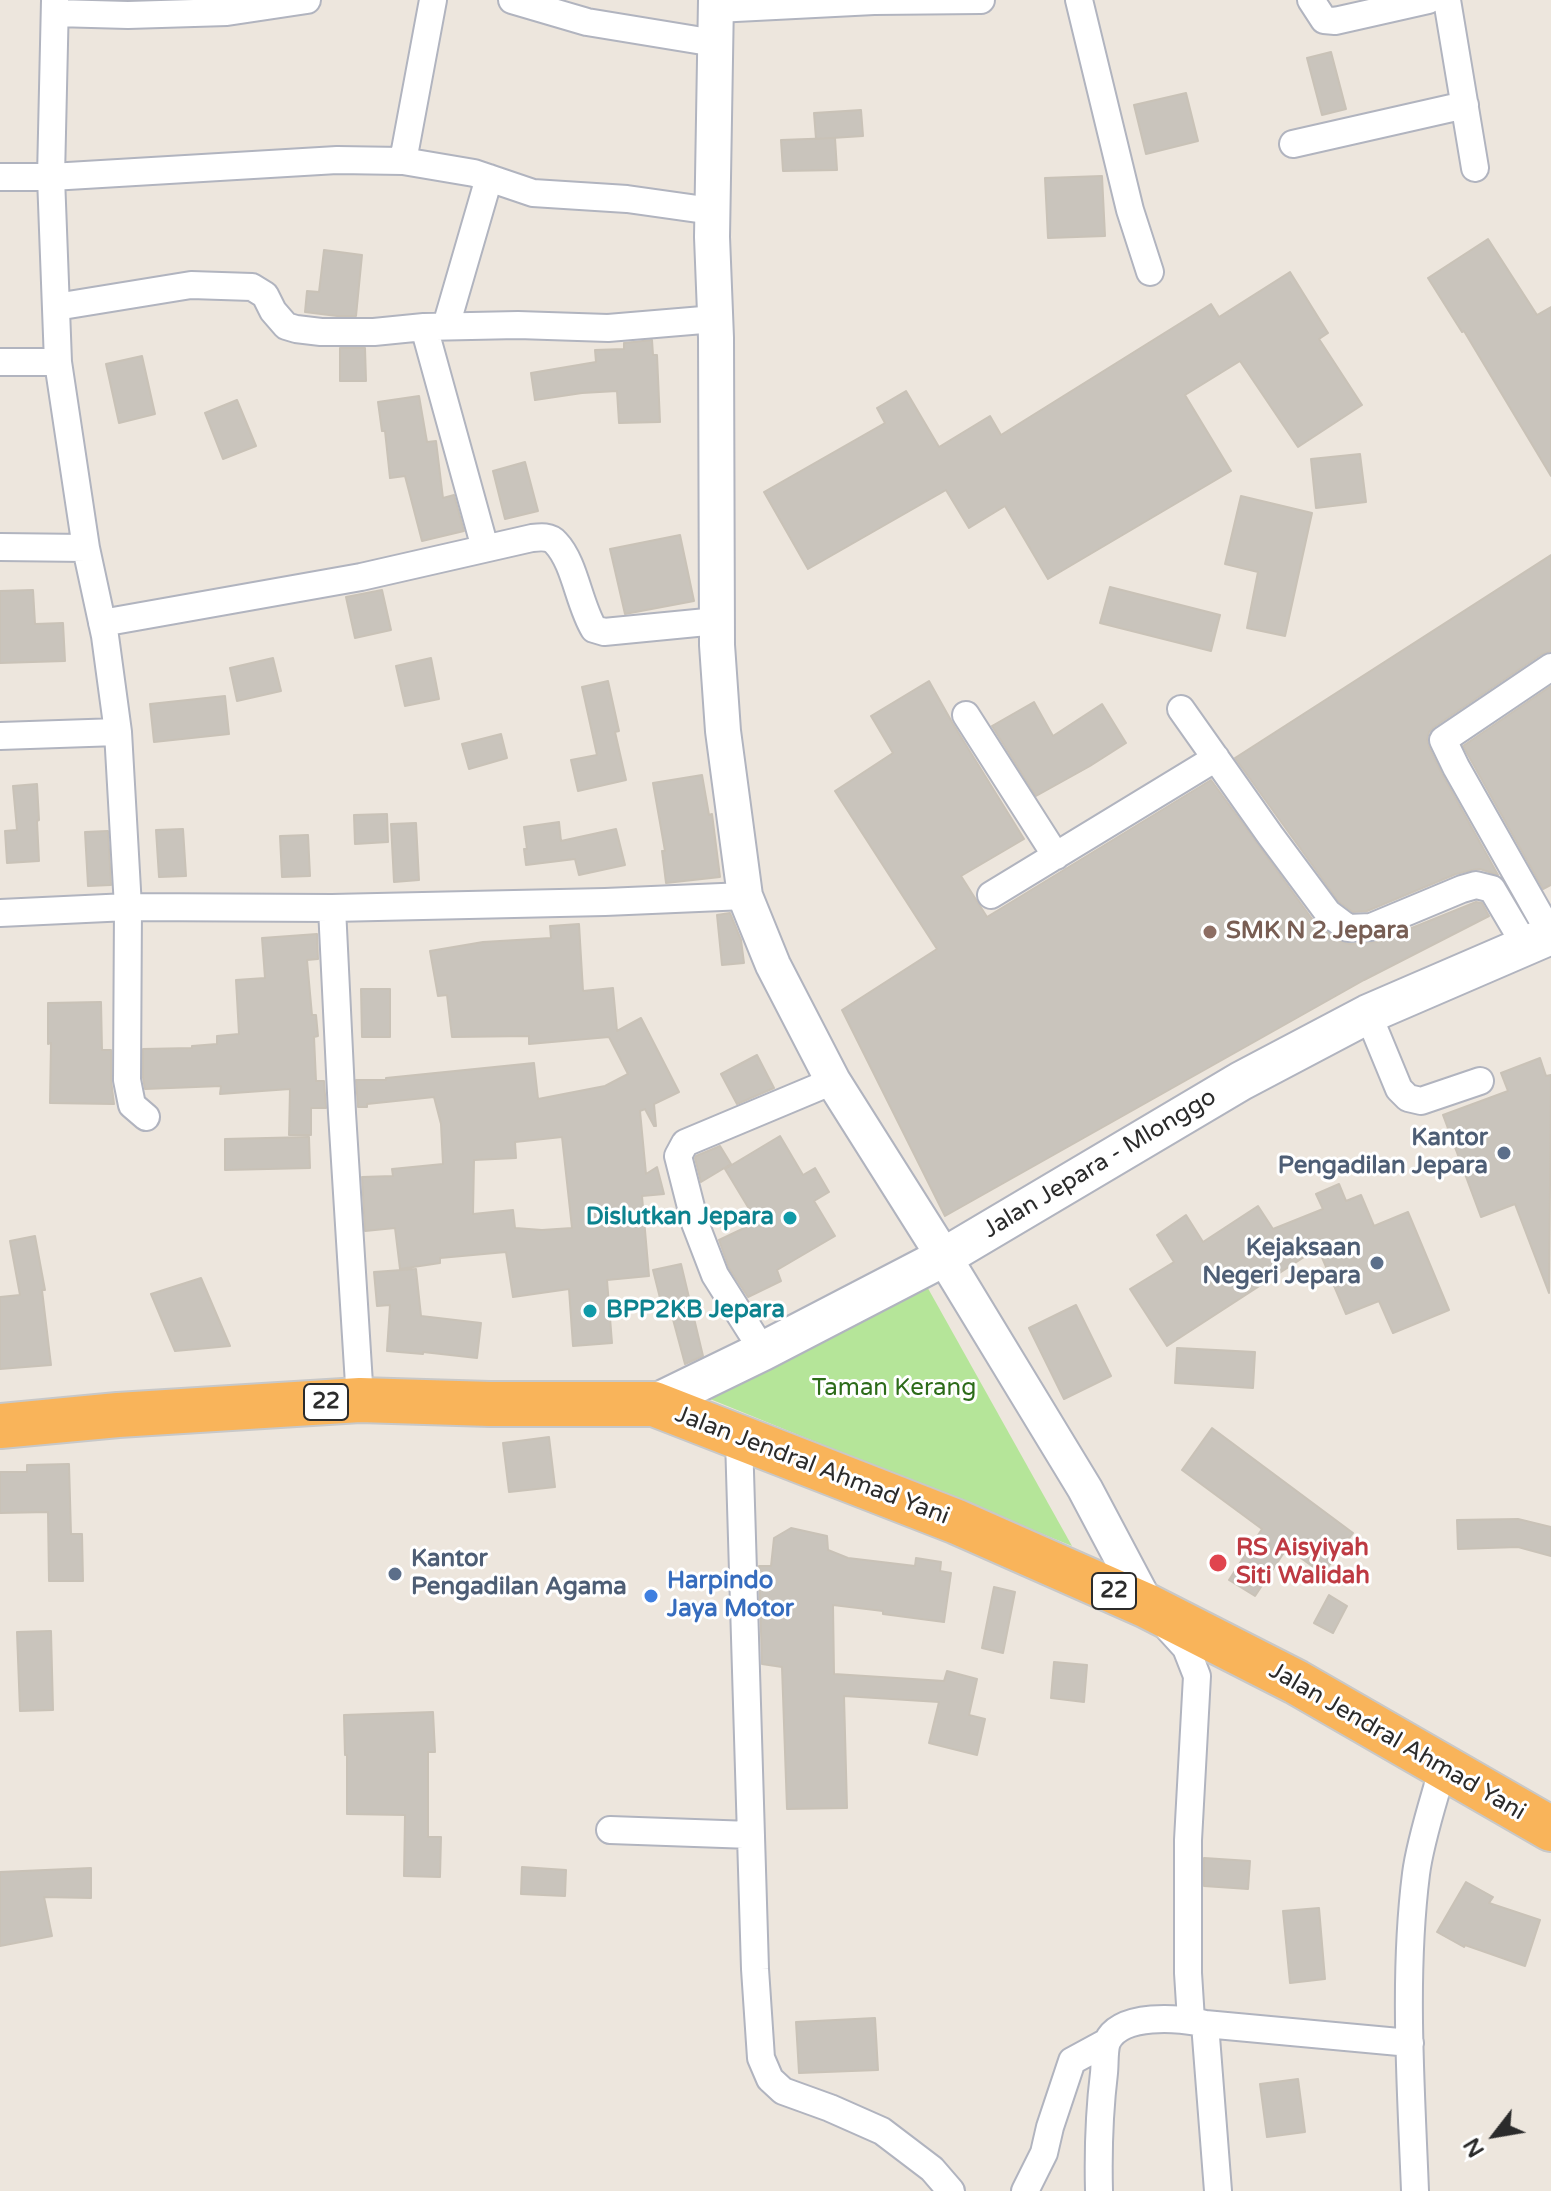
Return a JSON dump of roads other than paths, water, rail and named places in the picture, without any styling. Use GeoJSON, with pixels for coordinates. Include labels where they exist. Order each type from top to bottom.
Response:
{"type":"FeatureCollection","features":[{"type":"Feature","properties":{"kind":"highway","name":"Jalan Jendral Ahmad Yani"},"geometry":{"type":"LineString","coordinates":[[0,1426],[118,1415],[360,1400],[654,1404],[957,1522],[1147,1606],[1296,1682],[1551,1829]]}},
{"type":"Feature","properties":{"kind":"main road","name":"Jalan Jepara - Mlonggo"},"geometry":{"type":"LineString","coordinates":[[654,1404],[944,1257],[1241,1081],[1368,1014],[1542,938]]}},
{"type":"Feature","properties":{"kind":"street"},"geometry":{"type":"LineString","coordinates":[[146,1117],[132,1105],[127,1080],[128,907],[118,732],[58,362],[51,177],[55,6],[128,15],[227,12],[307,0]]}},
{"type":"Feature","properties":{"kind":"street"},"geometry":{"type":"LineString","coordinates":[[403,161],[433,0]]}},
{"type":"Feature","properties":{"kind":"street"},"geometry":{"type":"LineString","coordinates":[[512,0],[587,22],[715,43]]}},
{"type":"Feature","properties":{"kind":"street"},"geometry":{"type":"LineString","coordinates":[[981,0],[716,4],[712,211],[717,621],[723,731],[745,896],[773,965],[833,1081],[1085,1489],[1147,1606],[1186,1648],[1197,1676],[1188,1840],[1188,1973],[1198,2022],[1218,2191]]}},
{"type":"Feature","properties":{"kind":"street"},"geometry":{"type":"LineString","coordinates":[[1079,0],[1130,210],[1150,272]]}},
{"type":"Feature","properties":{"kind":"street"},"geometry":{"type":"LineString","coordinates":[[1311,0],[1324,20],[1335,21],[1428,0]]}},
{"type":"Feature","properties":{"kind":"street"},"geometry":{"type":"LineString","coordinates":[[1447,0],[1475,168]]}},
{"type":"Feature","properties":{"kind":"street"},"geometry":{"type":"LineString","coordinates":[[1293,144],[1465,105]]}},
{"type":"Feature","properties":{"kind":"street"},"geometry":{"type":"LineString","coordinates":[[0,177],[51,177],[337,160],[403,161],[474,173],[533,193],[627,199],[712,211]]}},
{"type":"Feature","properties":{"kind":"street"},"geometry":{"type":"LineString","coordinates":[[485,548],[435,327],[489,178]]}},
{"type":"Feature","properties":{"kind":"street"},"geometry":{"type":"LineString","coordinates":[[56,307],[191,285],[252,287],[265,295],[286,326],[321,332],[518,325],[608,328],[715,319]]}},
{"type":"Feature","properties":{"kind":"street"},"geometry":{"type":"LineString","coordinates":[[0,362],[58,362]]}},
{"type":"Feature","properties":{"kind":"street"},"geometry":{"type":"LineString","coordinates":[[102,623],[361,577],[545,537],[555,541],[565,558],[582,598],[586,617],[594,629],[604,632],[717,621]]}},
{"type":"Feature","properties":{"kind":"street"},"geometry":{"type":"LineString","coordinates":[[0,547],[86,548]]}},
{"type":"Feature","properties":{"kind":"street"},"geometry":{"type":"LineString","coordinates":[[1542,938],[1443,740],[1551,667]]}},
{"type":"Feature","properties":{"kind":"street"},"geometry":{"type":"LineString","coordinates":[[1181,709],[1328,913],[1348,928],[1371,927],[1476,885],[1492,889],[1542,938]]}},
{"type":"Feature","properties":{"kind":"street"},"geometry":{"type":"LineString","coordinates":[[966,715],[1056,856]]}},
{"type":"Feature","properties":{"kind":"street"},"geometry":{"type":"LineString","coordinates":[[0,736],[118,732]]}},
{"type":"Feature","properties":{"kind":"street"},"geometry":{"type":"LineString","coordinates":[[991,895],[1216,758]]}},
{"type":"Feature","properties":{"kind":"street"},"geometry":{"type":"LineString","coordinates":[[0,913],[128,907],[332,908],[745,896]]}},
{"type":"Feature","properties":{"kind":"street"},"geometry":{"type":"LineString","coordinates":[[332,908],[360,1400]]}},
{"type":"Feature","properties":{"kind":"street"},"geometry":{"type":"LineString","coordinates":[[1368,1014],[1399,1089],[1408,1098],[1421,1101],[1480,1081]]}},
{"type":"Feature","properties":{"kind":"street"},"geometry":{"type":"LineString","coordinates":[[763,1351],[715,1275],[695,1223],[679,1151],[685,1143],[833,1081]]}},
{"type":"Feature","properties":{"kind":"street"},"geometry":{"type":"LineString","coordinates":[[739,1439],[755,1969],[761,2058],[765,2071],[783,2091],[882,2131],[932,2169],[951,2191]]}},
{"type":"Feature","properties":{"kind":"street"},"geometry":{"type":"LineString","coordinates":[[1415,2191],[1410,2043],[1411,1935],[1416,1870],[1443,1767]]}},
{"type":"Feature","properties":{"kind":"street"},"geometry":{"type":"LineString","coordinates":[[610,1830],[751,1835]]}},
{"type":"Feature","properties":{"kind":"street"},"geometry":{"type":"LineString","coordinates":[[1025,2191],[1044,2153],[1072,2061],[1137,2021],[1198,2022],[1410,2043]]}},
{"type":"Feature","properties":{"kind":"street"},"geometry":{"type":"LineString","coordinates":[[1099,2191],[1098,2117],[1107,2042]]}},
{"type":"Feature","properties":{"kind":"place","name":"SMK N 2 Jepara"},"geometry":{"type":"Point","coordinates":[1210,932]}},
{"type":"Feature","properties":{"kind":"place","name":"Kantor Pengadilan Jepara"},"geometry":{"type":"Point","coordinates":[1504,1153]}},
{"type":"Feature","properties":{"kind":"place","name":"Dislutkan Jepara"},"geometry":{"type":"Point","coordinates":[790,1218]}},
{"type":"Feature","properties":{"kind":"place","name":"Kejaksaan Negeri Jepara"},"geometry":{"type":"Point","coordinates":[1377,1263]}},
{"type":"Feature","properties":{"kind":"place","name":"BPP2KB Jepara"},"geometry":{"type":"Point","coordinates":[590,1311]}},
{"type":"Feature","properties":{"kind":"place","name":"RS Aisyiyah Siti Walidah"},"geometry":{"type":"Point","coordinates":[1218,1563]}},
{"type":"Feature","properties":{"kind":"place","name":"Kantor Pengadilan Agama"},"geometry":{"type":"Point","coordinates":[395,1574]}},
{"type":"Feature","properties":{"kind":"place","name":"Harpindo Jaya Motor"},"geometry":{"type":"Point","coordinates":[651,1596]}},
{"type":"Feature","properties":{"kind":"park label","name":"Taman Kerang"},"geometry":{"type":"Point","coordinates":[894,1389]}}]}
